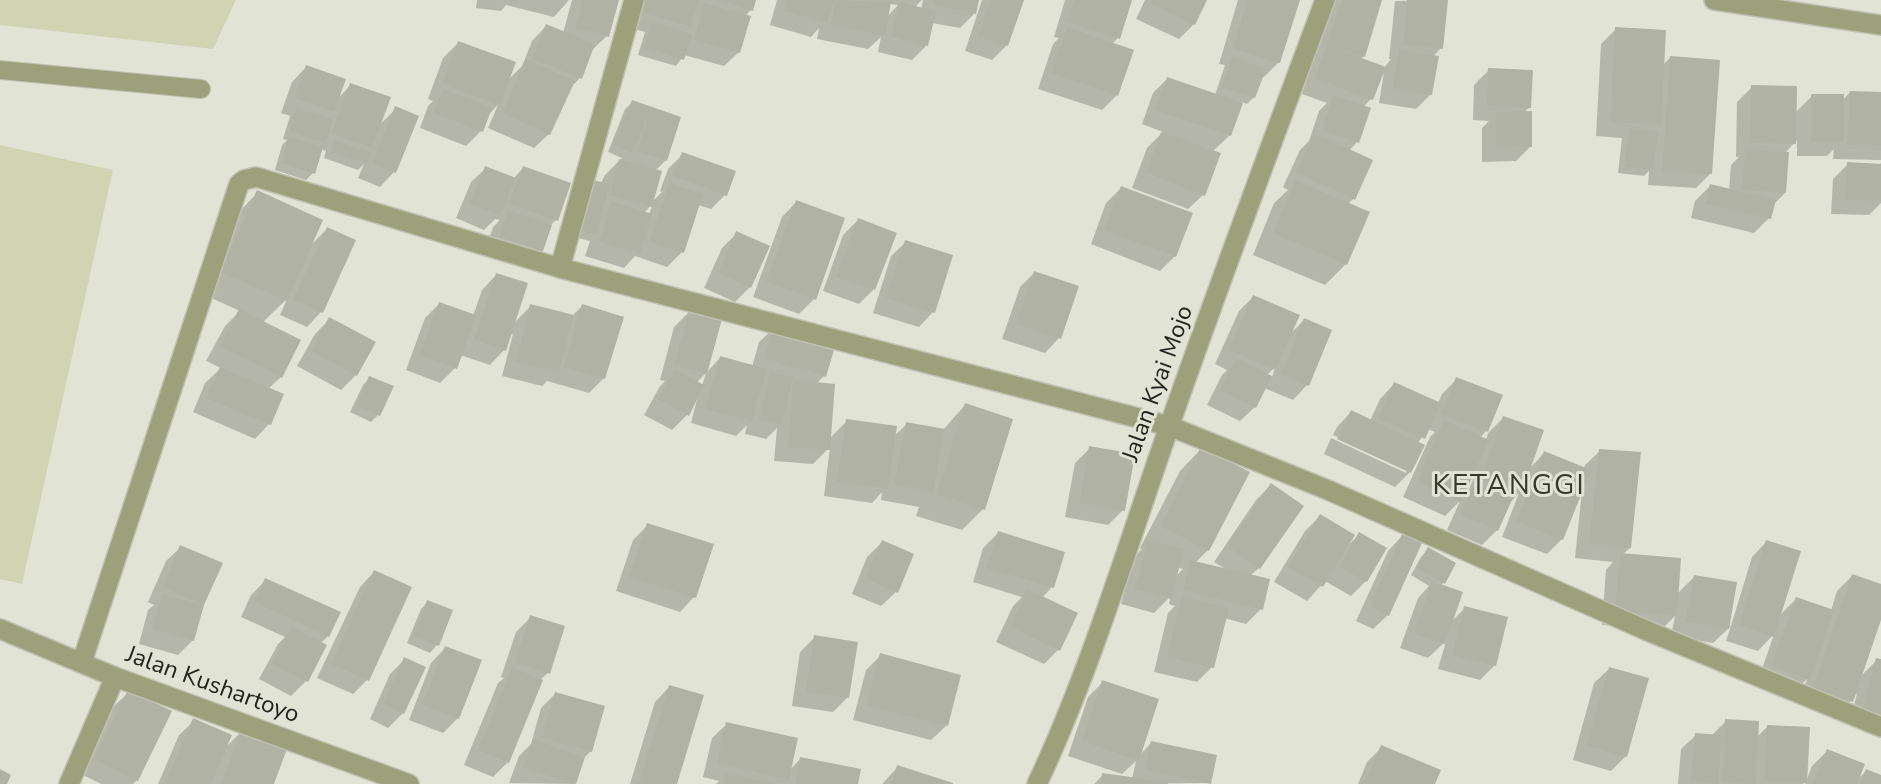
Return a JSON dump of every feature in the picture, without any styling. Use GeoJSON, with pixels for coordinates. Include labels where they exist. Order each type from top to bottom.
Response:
{"type":"FeatureCollection","features":[{"type":"Feature","properties":{"kind":"street"},"geometry":{"type":"LineString","coordinates":[[560,268],[634,0]]}},
{"type":"Feature","properties":{"kind":"street","name":"Jalan Kyai Mojo"},"geometry":{"type":"LineString","coordinates":[[1037,784],[1059,738],[1098,638],[1169,426],[1325,0]]}},
{"type":"Feature","properties":{"kind":"street"},"geometry":{"type":"LineString","coordinates":[[1714,0],[1881,25]]}},
{"type":"Feature","properties":{"kind":"street"},"geometry":{"type":"LineString","coordinates":[[82,662],[239,184],[256,177],[560,268],[1169,426],[1328,490],[1650,632],[1881,727]]}},
{"type":"Feature","properties":{"kind":"street","name":"Jalan Kushartoyo"},"geometry":{"type":"LineString","coordinates":[[0,629],[115,677],[409,784]]}},
{"type":"Feature","properties":{"kind":"street"},"geometry":{"type":"LineString","coordinates":[[69,784],[115,677]]}},
{"type":"Feature","properties":{"kind":"lane"},"geometry":{"type":"LineString","coordinates":[[0,70],[201,89]]}},
{"type":"Feature","properties":{"kind":"green space"},"geometry":{"type":"Polygon","coordinates":[[[0,0],[236,0],[213,49],[0,25],[0,0]]]}},
{"type":"Feature","properties":{"kind":"green space"},"geometry":{"type":"Polygon","coordinates":[[[0,145],[113,170],[22,584],[0,579],[0,145]]]}},
{"type":"Feature","properties":{"kind":"building"},"geometry":{"type":"Polygon","coordinates":[[[582,0],[619,0],[609,37],[575,28],[582,0]]]}},
{"type":"Feature","properties":{"kind":"building"},"geometry":{"type":"Polygon","coordinates":[[[644,0],[699,0],[691,27],[641,12],[644,0]]]}},
{"type":"Feature","properties":{"kind":"building"},"geometry":{"type":"Polygon","coordinates":[[[716,0],[756,0],[753,11],[716,0]]]}},
{"type":"Feature","properties":{"kind":"building"},"geometry":{"type":"Polygon","coordinates":[[[787,0],[834,0],[827,23],[784,11],[787,0]]]}},
{"type":"Feature","properties":{"kind":"building"},"geometry":{"type":"Polygon","coordinates":[[[836,0],[891,2],[885,36],[831,25],[836,0]]]}},
{"type":"Feature","properties":{"kind":"building"},"geometry":{"type":"Polygon","coordinates":[[[934,0],[979,0],[976,14],[933,5],[934,0]]]}},
{"type":"Feature","properties":{"kind":"building"},"geometry":{"type":"Polygon","coordinates":[[[991,0],[1024,0],[1008,46],[978,37],[991,0]]]}},
{"type":"Feature","properties":{"kind":"building"},"geometry":{"type":"Polygon","coordinates":[[[1074,0],[1132,0],[1120,39],[1067,22],[1074,0]]]}},
{"type":"Feature","properties":{"kind":"building"},"geometry":{"type":"Polygon","coordinates":[[[1152,0],[1207,0],[1195,25],[1150,4],[1152,0]]]}},
{"type":"Feature","properties":{"kind":"building"},"geometry":{"type":"Polygon","coordinates":[[[1247,0],[1300,0],[1280,63],[1233,49],[1247,0]]]}},
{"type":"Feature","properties":{"kind":"building"},"geometry":{"type":"Polygon","coordinates":[[[1342,0],[1382,0],[1365,57],[1337,49],[1386,67],[1373,100],[1315,79],[1342,0]]]}},
{"type":"Feature","properties":{"kind":"building"},"geometry":{"type":"Polygon","coordinates":[[[1407,0],[1448,0],[1443,49],[1403,45],[1407,0]]]}},
{"type":"Feature","properties":{"kind":"building"},"geometry":{"type":"Polygon","coordinates":[[[899,2],[936,11],[928,46],[891,37],[899,2]]]}},
{"type":"Feature","properties":{"kind":"building"},"geometry":{"type":"Polygon","coordinates":[[[704,3],[751,16],[740,53],[694,40],[704,3]]]}},
{"type":"Feature","properties":{"kind":"building"},"geometry":{"type":"Polygon","coordinates":[[[652,22],[692,34],[684,60],[644,48],[652,22]]]}},
{"type":"Feature","properties":{"kind":"building"},"geometry":{"type":"Polygon","coordinates":[[[546,24],[595,44],[582,79],[532,59],[546,24]]]}},
{"type":"Feature","properties":{"kind":"building"},"geometry":{"type":"Polygon","coordinates":[[[1067,27],[1134,50],[1118,96],[1051,74],[1067,27]]]}},
{"type":"Feature","properties":{"kind":"building"},"geometry":{"type":"Polygon","coordinates":[[[1615,27],[1666,30],[1661,125],[1610,122],[1615,27]]]}},
{"type":"Feature","properties":{"kind":"building"},"geometry":{"type":"Polygon","coordinates":[[[458,41],[516,62],[500,105],[442,84],[458,41]]]}},
{"type":"Feature","properties":{"kind":"building"},"geometry":{"type":"Polygon","coordinates":[[[1399,49],[1439,56],[1432,95],[1392,88],[1399,49]]]}},
{"type":"Feature","properties":{"kind":"building"},"geometry":{"type":"Polygon","coordinates":[[[1670,56],[1720,60],[1712,174],[1662,171],[1670,56]]]}},
{"type":"Feature","properties":{"kind":"building"},"geometry":{"type":"Polygon","coordinates":[[[1232,57],[1266,69],[1255,98],[1222,87],[1232,57]]]}},
{"type":"Feature","properties":{"kind":"building"},"geometry":{"type":"Polygon","coordinates":[[[526,59],[575,81],[550,135],[502,113],[526,59]]]}},
{"type":"Feature","properties":{"kind":"building"},"geometry":{"type":"Polygon","coordinates":[[[306,65],[346,79],[334,112],[294,98],[306,65]]]}},
{"type":"Feature","properties":{"kind":"building"},"geometry":{"type":"Polygon","coordinates":[[[1488,68],[1533,70],[1531,108],[1487,106],[1488,68]]]}},
{"type":"Feature","properties":{"kind":"building"},"geometry":{"type":"Polygon","coordinates":[[[1167,77],[1243,103],[1231,136],[1155,110],[1167,77]]]}},
{"type":"Feature","properties":{"kind":"building"},"geometry":{"type":"Polygon","coordinates":[[[350,83],[391,97],[372,148],[331,134],[350,83]]]}},
{"type":"Feature","properties":{"kind":"building"},"geometry":{"type":"Polygon","coordinates":[[[1751,85],[1797,86],[1796,144],[1750,143],[1751,85]]]}},
{"type":"Feature","properties":{"kind":"building"},"geometry":{"type":"Polygon","coordinates":[[[443,89],[492,108],[483,132],[433,113],[443,89]]]}},
{"type":"Feature","properties":{"kind":"building"},"geometry":{"type":"Polygon","coordinates":[[[1850,91],[1881,92],[1881,146],[1847,145],[1850,91]]]}},
{"type":"Feature","properties":{"kind":"building"},"geometry":{"type":"Polygon","coordinates":[[[1811,94],[1844,94],[1844,142],[1811,142],[1811,94]]]}},
{"type":"Feature","properties":{"kind":"building"},"geometry":{"type":"Polygon","coordinates":[[[1333,95],[1371,108],[1359,143],[1321,130],[1333,95]]]}},
{"type":"Feature","properties":{"kind":"building"},"geometry":{"type":"Polygon","coordinates":[[[632,100],[681,117],[667,161],[637,152],[650,111],[632,153],[613,145],[632,100]]]}},
{"type":"Feature","properties":{"kind":"building"},"geometry":{"type":"Polygon","coordinates":[[[395,106],[419,116],[396,173],[372,164],[395,106]]]}},
{"type":"Feature","properties":{"kind":"building"},"geometry":{"type":"Polygon","coordinates":[[[296,108],[333,119],[326,143],[289,132],[296,108]]]}},
{"type":"Feature","properties":{"kind":"building"},"geometry":{"type":"Polygon","coordinates":[[[1532,111],[1532,147],[1496,148],[1496,112],[1532,111]]]}},
{"type":"Feature","properties":{"kind":"building"},"geometry":{"type":"Polygon","coordinates":[[[1629,128],[1658,132],[1653,170],[1624,167],[1629,128]]]}},
{"type":"Feature","properties":{"kind":"building"},"geometry":{"type":"Polygon","coordinates":[[[1161,132],[1221,153],[1205,196],[1146,173],[1161,132]]]}},
{"type":"Feature","properties":{"kind":"building"},"geometry":{"type":"Polygon","coordinates":[[[1314,133],[1373,160],[1355,200],[1296,172],[1314,133]]]}},
{"type":"Feature","properties":{"kind":"building"},"geometry":{"type":"Polygon","coordinates":[[[289,136],[323,147],[315,174],[281,163],[289,136]]]}},
{"type":"Feature","properties":{"kind":"building"},"geometry":{"type":"Polygon","coordinates":[[[334,140],[371,152],[367,164],[330,151],[334,140]]]}},
{"type":"Feature","properties":{"kind":"building"},"geometry":{"type":"Polygon","coordinates":[[[1745,149],[1789,152],[1786,193],[1742,190],[1745,149]]]}},
{"type":"Feature","properties":{"kind":"building"},"geometry":{"type":"Polygon","coordinates":[[[682,152],[736,171],[727,196],[673,176],[682,152]]]}},
{"type":"Feature","properties":{"kind":"building"},"geometry":{"type":"Polygon","coordinates":[[[619,159],[662,171],[652,207],[609,195],[619,159]]]}},
{"type":"Feature","properties":{"kind":"building"},"geometry":{"type":"Polygon","coordinates":[[[1847,162],[1881,164],[1881,201],[1845,200],[1847,162]]]}},
{"type":"Feature","properties":{"kind":"building"},"geometry":{"type":"Polygon","coordinates":[[[485,166],[516,178],[500,216],[469,204],[485,166]]]}},
{"type":"Feature","properties":{"kind":"building"},"geometry":{"type":"Polygon","coordinates":[[[523,166],[571,183],[558,221],[509,204],[523,166]]]}},
{"type":"Feature","properties":{"kind":"building"},"geometry":{"type":"Polygon","coordinates":[[[593,180],[610,184],[596,234],[580,230],[593,180]]]}},
{"type":"Feature","properties":{"kind":"building"},"geometry":{"type":"Polygon","coordinates":[[[1295,180],[1370,212],[1347,265],[1273,233],[1295,180]]]}},
{"type":"Feature","properties":{"kind":"building"},"geometry":{"type":"Polygon","coordinates":[[[669,183],[703,194],[684,253],[649,242],[669,183]]]}},
{"type":"Feature","properties":{"kind":"building"},"geometry":{"type":"Polygon","coordinates":[[[1710,184],[1776,200],[1771,219],[1705,204],[1710,184]]]}},
{"type":"Feature","properties":{"kind":"building"},"geometry":{"type":"Polygon","coordinates":[[[1121,186],[1193,213],[1176,257],[1104,230],[1121,186]]]}},
{"type":"Feature","properties":{"kind":"building"},"geometry":{"type":"Polygon","coordinates":[[[257,190],[323,220],[287,301],[220,272],[257,190]]]}},
{"type":"Feature","properties":{"kind":"building"},"geometry":{"type":"Polygon","coordinates":[[[796,200],[845,218],[816,300],[766,282],[796,200]]]}},
{"type":"Feature","properties":{"kind":"building"},"geometry":{"type":"Polygon","coordinates":[[[611,201],[652,214],[640,254],[599,242],[611,201]]]}},
{"type":"Feature","properties":{"kind":"building"},"geometry":{"type":"Polygon","coordinates":[[[508,210],[552,225],[543,251],[499,237],[508,210]]]}},
{"type":"Feature","properties":{"kind":"building"},"geometry":{"type":"Polygon","coordinates":[[[858,218],[897,233],[875,290],[836,277],[858,218]]]}},
{"type":"Feature","properties":{"kind":"building"},"geometry":{"type":"Polygon","coordinates":[[[327,227],[356,240],[323,313],[293,300],[327,227]]]}},
{"type":"Feature","properties":{"kind":"building"},"geometry":{"type":"Polygon","coordinates":[[[736,231],[770,246],[751,288],[718,273],[736,231]]]}},
{"type":"Feature","properties":{"kind":"building"},"geometry":{"type":"Polygon","coordinates":[[[905,240],[953,255],[935,313],[886,298],[905,240]]]}},
{"type":"Feature","properties":{"kind":"building"},"geometry":{"type":"Polygon","coordinates":[[[1034,271],[1079,286],[1061,339],[1016,324],[1034,271]]]}},
{"type":"Feature","properties":{"kind":"building"},"geometry":{"type":"Polygon","coordinates":[[[496,273],[528,283],[506,351],[474,340],[496,273]]]}},
{"type":"Feature","properties":{"kind":"building"},"geometry":{"type":"Polygon","coordinates":[[[1253,295],[1300,315],[1275,370],[1228,350],[1253,295]]]}},
{"type":"Feature","properties":{"kind":"building"},"geometry":{"type":"Polygon","coordinates":[[[439,302],[476,315],[457,369],[419,355],[439,302]]]}},
{"type":"Feature","properties":{"kind":"building"},"geometry":{"type":"Polygon","coordinates":[[[530,304],[574,315],[559,372],[516,362],[530,304]]]}},
{"type":"Feature","properties":{"kind":"building"},"geometry":{"type":"Polygon","coordinates":[[[582,304],[624,317],[605,379],[563,367],[582,304]]]}},
{"type":"Feature","properties":{"kind":"building"},"geometry":{"type":"Polygon","coordinates":[[[239,309],[301,340],[282,378],[220,346],[239,309]]]}},
{"type":"Feature","properties":{"kind":"building"},"geometry":{"type":"Polygon","coordinates":[[[689,310],[722,319],[707,374],[674,365],[689,310]]]}},
{"type":"Feature","properties":{"kind":"building"},"geometry":{"type":"Polygon","coordinates":[[[329,317],[376,342],[357,376],[311,351],[329,317]]]}},
{"type":"Feature","properties":{"kind":"building"},"geometry":{"type":"Polygon","coordinates":[[[1304,318],[1332,330],[1309,386],[1281,374],[1304,318]]]}},
{"type":"Feature","properties":{"kind":"building"},"geometry":{"type":"Polygon","coordinates":[[[774,326],[836,343],[826,377],[764,359],[774,326]]]}},
{"type":"Feature","properties":{"kind":"building"},"geometry":{"type":"Polygon","coordinates":[[[720,356],[767,369],[752,422],[705,409],[720,356]]]}},
{"type":"Feature","properties":{"kind":"building"},"geometry":{"type":"Polygon","coordinates":[[[1236,358],[1272,376],[1256,408],[1220,390],[1236,358]]]}},
{"type":"Feature","properties":{"kind":"building"},"geometry":{"type":"Polygon","coordinates":[[[220,367],[284,394],[271,425],[206,398],[220,367]]]}},
{"type":"Feature","properties":{"kind":"building"},"geometry":{"type":"Polygon","coordinates":[[[674,369],[704,385],[689,416],[658,400],[674,369]]]}},
{"type":"Feature","properties":{"kind":"building"},"geometry":{"type":"Polygon","coordinates":[[[770,372],[793,377],[782,425],[759,420],[770,372]]]}},
{"type":"Feature","properties":{"kind":"building"},"geometry":{"type":"Polygon","coordinates":[[[369,376],[394,386],[380,416],[356,405],[369,376]]]}},
{"type":"Feature","properties":{"kind":"building"},"geometry":{"type":"Polygon","coordinates":[[[1456,377],[1503,395],[1488,432],[1441,414],[1456,377]]]}},
{"type":"Feature","properties":{"kind":"building"},"geometry":{"type":"Polygon","coordinates":[[[793,380],[835,384],[830,450],[788,447],[793,380]]]}},
{"type":"Feature","properties":{"kind":"building"},"geometry":{"type":"Polygon","coordinates":[[[1394,382],[1441,403],[1425,439],[1378,418],[1394,382]]]}},
{"type":"Feature","properties":{"kind":"building"},"geometry":{"type":"Polygon","coordinates":[[[965,403],[1013,419],[985,510],[936,495],[965,403]]]}},
{"type":"Feature","properties":{"kind":"building"},"geometry":{"type":"Polygon","coordinates":[[[1351,410],[1425,445],[1411,473],[1337,439],[1351,410]]]}},
{"type":"Feature","properties":{"kind":"building"},"geometry":{"type":"Polygon","coordinates":[[[1503,416],[1544,430],[1522,493],[1481,480],[1503,416]]]}},
{"type":"Feature","properties":{"kind":"building"},"geometry":{"type":"Polygon","coordinates":[[[846,419],[897,426],[888,489],[837,482],[846,419]]]}},
{"type":"Feature","properties":{"kind":"building"},"geometry":{"type":"Polygon","coordinates":[[[1444,420],[1489,440],[1461,502],[1417,482],[1444,420]]]}},
{"type":"Feature","properties":{"kind":"building"},"geometry":{"type":"Polygon","coordinates":[[[906,422],[945,429],[933,492],[894,485],[906,422]]]}},
{"type":"Feature","properties":{"kind":"building"},"geometry":{"type":"Polygon","coordinates":[[[1089,446],[1135,454],[1125,511],[1079,503],[1089,446]]]}},
{"type":"Feature","properties":{"kind":"building"},"geometry":{"type":"Polygon","coordinates":[[[1201,447],[1250,472],[1209,551],[1160,526],[1201,447]]]}},
{"type":"Feature","properties":{"kind":"building"},"geometry":{"type":"Polygon","coordinates":[[[1599,449],[1641,452],[1631,548],[1589,544],[1599,449]]]}},
{"type":"Feature","properties":{"kind":"building"},"geometry":{"type":"Polygon","coordinates":[[[1544,451],[1591,470],[1563,540],[1516,522],[1544,451]]]}},
{"type":"Feature","properties":{"kind":"building"},"geometry":{"type":"Polygon","coordinates":[[[1271,483],[1304,506],[1260,569],[1227,546],[1271,483]]]}},
{"type":"Feature","properties":{"kind":"building"},"geometry":{"type":"Polygon","coordinates":[[[1474,484],[1512,500],[1498,531],[1461,515],[1474,484]]]}},
{"type":"Feature","properties":{"kind":"building"},"geometry":{"type":"Polygon","coordinates":[[[1320,514],[1355,535],[1323,587],[1288,567],[1320,514]]]}},
{"type":"Feature","properties":{"kind":"building"},"geometry":{"type":"Polygon","coordinates":[[[647,523],[714,544],[696,598],[629,577],[647,523]]]}},
{"type":"Feature","properties":{"kind":"building"},"geometry":{"type":"Polygon","coordinates":[[[998,531],[1065,552],[1054,588],[986,568],[998,531]]]}},
{"type":"Feature","properties":{"kind":"building"},"geometry":{"type":"Polygon","coordinates":[[[1359,532],[1387,548],[1367,582],[1339,567],[1359,532]]]}},
{"type":"Feature","properties":{"kind":"building"},"geometry":{"type":"Polygon","coordinates":[[[1402,534],[1422,543],[1389,616],[1370,606],[1402,534]]]}},
{"type":"Feature","properties":{"kind":"building"},"geometry":{"type":"Polygon","coordinates":[[[882,540],[914,554],[898,593],[865,579],[882,540]]]}},
{"type":"Feature","properties":{"kind":"building"},"geometry":{"type":"Polygon","coordinates":[[[1148,540],[1184,549],[1171,599],[1134,589],[1148,540]]]}},
{"type":"Feature","properties":{"kind":"building"},"geometry":{"type":"Polygon","coordinates":[[[1766,540],[1801,551],[1774,637],[1739,626],[1766,540]]]}},
{"type":"Feature","properties":{"kind":"building"},"geometry":{"type":"Polygon","coordinates":[[[180,545],[223,563],[204,605],[162,587],[180,545]]]}},
{"type":"Feature","properties":{"kind":"building"},"geometry":{"type":"Polygon","coordinates":[[[1428,547],[1456,563],[1445,584],[1416,568],[1428,547]]]}},
{"type":"Feature","properties":{"kind":"building"},"geometry":{"type":"Polygon","coordinates":[[[1620,553],[1681,558],[1677,616],[1615,611],[1620,553]]]}},
{"type":"Feature","properties":{"kind":"building"},"geometry":{"type":"Polygon","coordinates":[[[1190,560],[1270,579],[1263,610],[1183,590],[1190,560]]]}},
{"type":"Feature","properties":{"kind":"building"},"geometry":{"type":"Polygon","coordinates":[[[374,570],[412,587],[369,681],[331,664],[374,570]]]}},
{"type":"Feature","properties":{"kind":"building"},"geometry":{"type":"Polygon","coordinates":[[[1852,574],[1881,584],[1881,620],[1853,702],[1813,689],[1852,574]]]}},
{"type":"Feature","properties":{"kind":"building"},"geometry":{"type":"Polygon","coordinates":[[[1694,575],[1737,582],[1729,629],[1685,622],[1694,575]]]}},
{"type":"Feature","properties":{"kind":"building"},"geometry":{"type":"Polygon","coordinates":[[[265,578],[341,612],[329,637],[254,602],[265,578]]]}},
{"type":"Feature","properties":{"kind":"building"},"geometry":{"type":"Polygon","coordinates":[[[1432,581],[1463,592],[1445,644],[1414,634],[1432,581]]]}},
{"type":"Feature","properties":{"kind":"building"},"geometry":{"type":"Polygon","coordinates":[[[1027,589],[1078,613],[1060,651],[1010,627],[1027,589]]]}},
{"type":"Feature","properties":{"kind":"building"},"geometry":{"type":"Polygon","coordinates":[[[162,594],[204,605],[194,641],[152,629],[162,594]]]}},
{"type":"Feature","properties":{"kind":"building"},"geometry":{"type":"Polygon","coordinates":[[[1182,596],[1229,608],[1214,668],[1167,657],[1182,596]]]}},
{"type":"Feature","properties":{"kind":"building"},"geometry":{"type":"Polygon","coordinates":[[[1796,597],[1834,610],[1810,680],[1771,666],[1796,597]]]}},
{"type":"Feature","properties":{"kind":"building"},"geometry":{"type":"Polygon","coordinates":[[[427,600],[453,610],[439,646],[413,636],[427,600]]]}},
{"type":"Feature","properties":{"kind":"building"},"geometry":{"type":"Polygon","coordinates":[[[1464,606],[1508,617],[1496,666],[1452,655],[1464,606]]]}},
{"type":"Feature","properties":{"kind":"building"},"geometry":{"type":"Polygon","coordinates":[[[530,615],[565,626],[550,674],[515,662],[530,615]]]}},
{"type":"Feature","properties":{"kind":"building"},"geometry":{"type":"Polygon","coordinates":[[[292,627],[327,645],[308,682],[272,664],[292,627]]]}},
{"type":"Feature","properties":{"kind":"building"},"geometry":{"type":"Polygon","coordinates":[[[814,635],[858,642],[849,698],[806,692],[814,635]]]}},
{"type":"Feature","properties":{"kind":"building"},"geometry":{"type":"Polygon","coordinates":[[[445,646],[482,660],[459,719],[422,705],[445,646]]]}},
{"type":"Feature","properties":{"kind":"building"},"geometry":{"type":"Polygon","coordinates":[[[880,653],[961,675],[948,726],[866,705],[880,653]]]}},
{"type":"Feature","properties":{"kind":"building"},"geometry":{"type":"Polygon","coordinates":[[[404,657],[426,667],[404,714],[383,704],[404,657]]]}},
{"type":"Feature","properties":{"kind":"building"},"geometry":{"type":"Polygon","coordinates":[[[1876,658],[1881,659],[1881,714],[1862,709],[1876,658]]]}},
{"type":"Feature","properties":{"kind":"building"},"geometry":{"type":"Polygon","coordinates":[[[512,667],[543,680],[509,763],[478,750],[512,667]]]}},
{"type":"Feature","properties":{"kind":"building"},"geometry":{"type":"Polygon","coordinates":[[[1609,667],[1649,678],[1627,757],[1586,746],[1609,667]]]}},
{"type":"Feature","properties":{"kind":"building"},"geometry":{"type":"Polygon","coordinates":[[[1102,680],[1159,699],[1139,761],[1082,741],[1102,680]]]}},
{"type":"Feature","properties":{"kind":"building"},"geometry":{"type":"Polygon","coordinates":[[[669,685],[704,695],[677,784],[639,784],[669,685]]]}},
{"type":"Feature","properties":{"kind":"building"},"geometry":{"type":"Polygon","coordinates":[[[128,690],[172,711],[138,781],[94,759],[128,690]]]}},
{"type":"Feature","properties":{"kind":"building"},"geometry":{"type":"Polygon","coordinates":[[[555,692],[605,706],[592,752],[542,738],[555,692]]]}},
{"type":"Feature","properties":{"kind":"building"},"geometry":{"type":"Polygon","coordinates":[[[193,718],[232,735],[211,784],[165,784],[193,718]]]}},
{"type":"Feature","properties":{"kind":"building"},"geometry":{"type":"Polygon","coordinates":[[[1725,719],[1759,721],[1756,784],[1722,783],[1725,719]]]}},
{"type":"Feature","properties":{"kind":"building"},"geometry":{"type":"Polygon","coordinates":[[[726,722],[798,738],[789,780],[717,763],[726,722]]]}},
{"type":"Feature","properties":{"kind":"building"},"geometry":{"type":"Polygon","coordinates":[[[1767,725],[1810,727],[1807,783],[1764,781],[1767,725]]]}},
{"type":"Feature","properties":{"kind":"building"},"geometry":{"type":"Polygon","coordinates":[[[242,729],[288,746],[274,784],[221,784],[242,729]]]}},
{"type":"Feature","properties":{"kind":"building"},"geometry":{"type":"Polygon","coordinates":[[[1695,733],[1722,735],[1718,784],[1690,782],[1695,733]]]}},
{"type":"Feature","properties":{"kind":"building"},"geometry":{"type":"Polygon","coordinates":[[[533,739],[585,757],[576,784],[523,768],[533,739]]]}},
{"type":"Feature","properties":{"kind":"building"},"geometry":{"type":"Polygon","coordinates":[[[1151,741],[1217,755],[1211,784],[1145,770],[1151,741]]]}},
{"type":"Feature","properties":{"kind":"building"},"geometry":{"type":"Polygon","coordinates":[[[1381,745],[1441,770],[1435,784],[1365,784],[1381,745]]]}},
{"type":"Feature","properties":{"kind":"building"},"geometry":{"type":"Polygon","coordinates":[[[1827,749],[1865,764],[1857,784],[1812,784],[1827,749]]]}},
{"type":"Feature","properties":{"kind":"building"},"geometry":{"type":"Polygon","coordinates":[[[800,757],[861,769],[858,784],[795,784],[800,757]]]}},
{"type":"Feature","properties":{"kind":"building"},"geometry":{"type":"Polygon","coordinates":[[[897,765],[953,783],[953,784],[891,784],[897,765]]]}},
{"type":"Feature","properties":{"kind":"building"},"geometry":{"type":"Polygon","coordinates":[[[0,769],[11,775],[7,784],[0,784],[0,769]]]}},
{"type":"Feature","properties":{"kind":"building"},"geometry":{"type":"Polygon","coordinates":[[[1866,769],[1881,775],[1881,784],[1860,784],[1866,769]]]}},
{"type":"Feature","properties":{"kind":"building"},"geometry":{"type":"Polygon","coordinates":[[[725,773],[775,783],[775,784],[722,784],[725,773]]]}},
{"type":"Feature","properties":{"kind":"building"},"geometry":{"type":"Polygon","coordinates":[[[1102,773],[1168,782],[1168,784],[1101,784],[1102,773]]]}},
{"type":"Feature","properties":{"kind":"district","name":"KETANGGI"},"geometry":{"type":"Point","coordinates":[1509,487]}}]}
